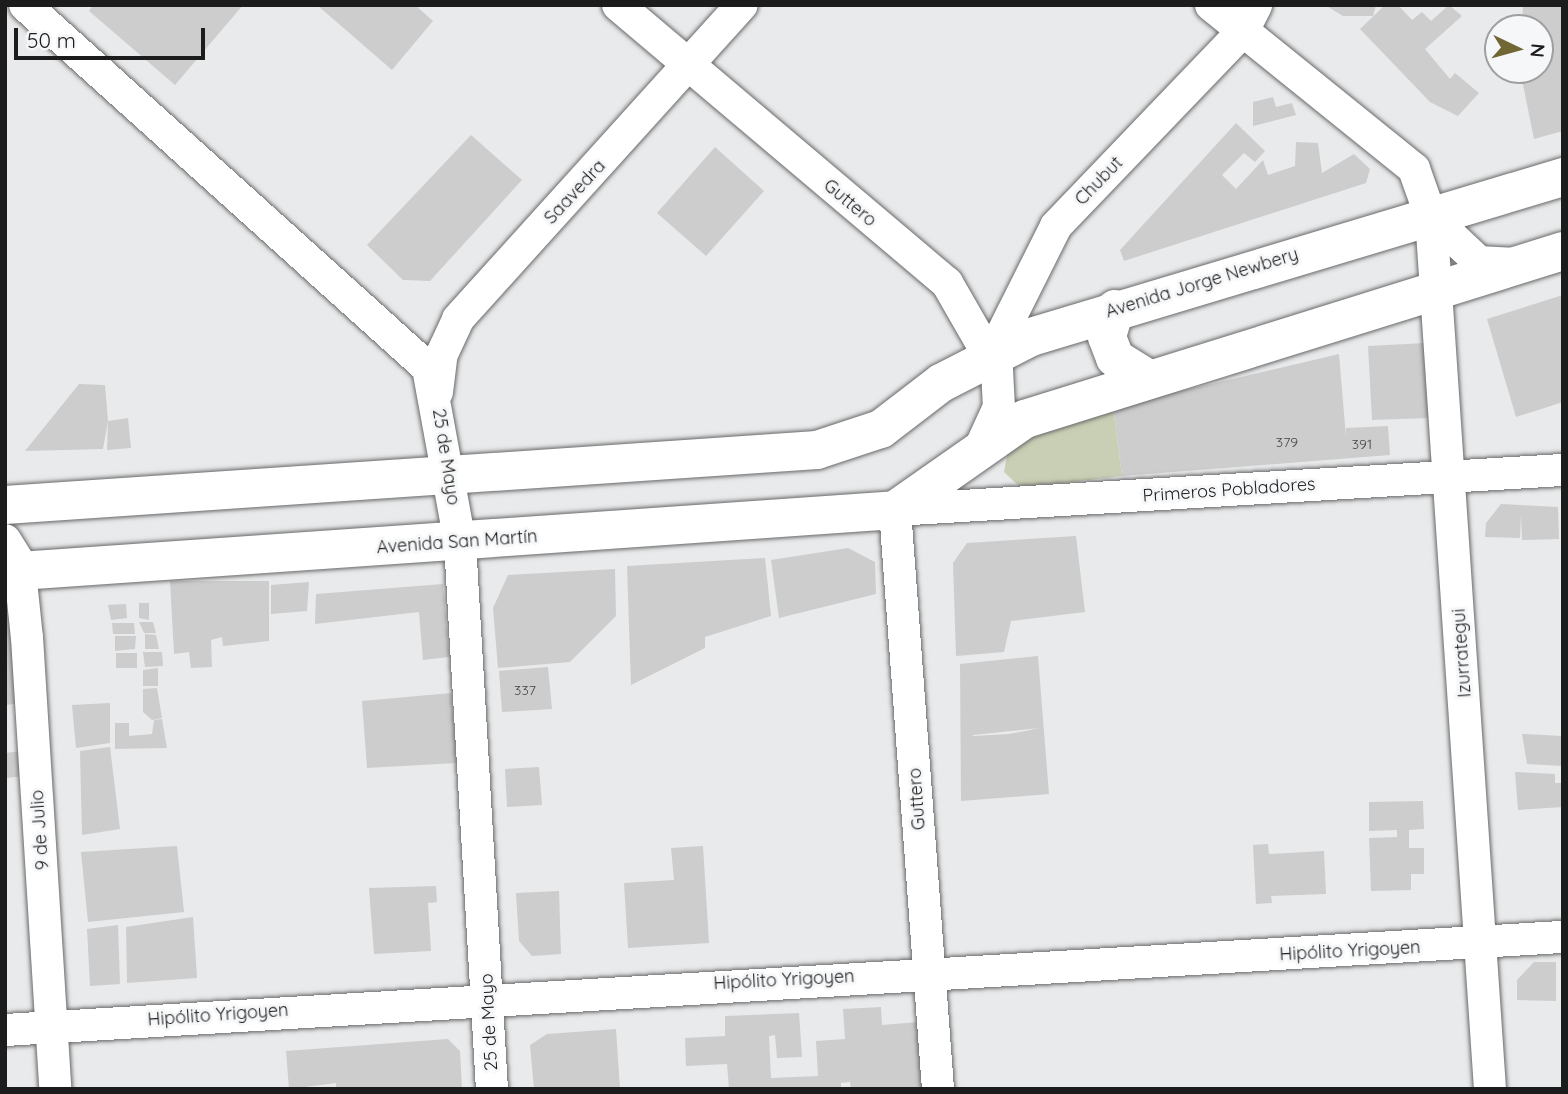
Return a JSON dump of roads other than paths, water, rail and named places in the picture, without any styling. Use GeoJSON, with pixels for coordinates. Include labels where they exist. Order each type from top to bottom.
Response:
{"type":"FeatureCollection","features":[{"type":"Feature","properties":{"kind":"highway","name":"Avenida Jorge Newbery"},"geometry":{"type":"LineString","coordinates":[[449,473],[817,450],[862,439],[990,356],[1115,309],[1563,177]]}},
{"type":"Feature","properties":{"kind":"highway"},"geometry":{"type":"LineString","coordinates":[[895,510],[982,444],[1026,419],[1146,377],[1563,251]]}},
{"type":"Feature","properties":{"kind":"highway"},"geometry":{"type":"LineString","coordinates":[[1115,309],[1107,337],[1115,358],[1146,377]]}},
{"type":"Feature","properties":{"kind":"highway"},"geometry":{"type":"LineString","coordinates":[[5,505],[449,473]]}},
{"type":"Feature","properties":{"kind":"highway","name":"Avenida San Martín"},"geometry":{"type":"LineString","coordinates":[[10,561],[460,543],[895,510]]}},
{"type":"Feature","properties":{"kind":"street","name":"25 de Mayo"},"geometry":{"type":"LineString","coordinates":[[25,5],[399,335],[429,368],[437,392],[460,543],[492,1089]]}},
{"type":"Feature","properties":{"kind":"street","name":"Guttero"},"geometry":{"type":"LineString","coordinates":[[618,5],[690,69],[947,283],[990,356],[999,407],[982,444]]}},
{"type":"Feature","properties":{"kind":"street","name":"Saavedra"},"geometry":{"type":"LineString","coordinates":[[437,392],[445,345],[458,319],[690,69],[742,5]]}},
{"type":"Feature","properties":{"kind":"street","name":"Izurrategui"},"geometry":{"type":"LineString","coordinates":[[1211,5],[1250,18],[1414,169],[1431,217],[1451,476],[1490,1089]]}},
{"type":"Feature","properties":{"kind":"street","name":"Chubut"},"geometry":{"type":"LineString","coordinates":[[990,356],[1056,226],[1250,18]]}},
{"type":"Feature","properties":{"kind":"street","name":"Izurrategui"},"geometry":{"type":"LineString","coordinates":[[1431,217],[1479,262],[1521,264]]}},
{"type":"Feature","properties":{"kind":"street","name":"Primeros Pobladores"},"geometry":{"type":"LineString","coordinates":[[895,510],[1563,470]]}},
{"type":"Feature","properties":{"kind":"street","name":"Guttero"},"geometry":{"type":"LineString","coordinates":[[895,510],[938,1089]]}},
{"type":"Feature","properties":{"kind":"street","name":"9 de Julio"},"geometry":{"type":"LineString","coordinates":[[10,561],[53,1026],[55,1089]]}},
{"type":"Feature","properties":{"kind":"street","name":"Hipólito Yrigoyen"},"geometry":{"type":"LineString","coordinates":[[5,1030],[488,996],[1480,944],[1563,937]]}}]}
